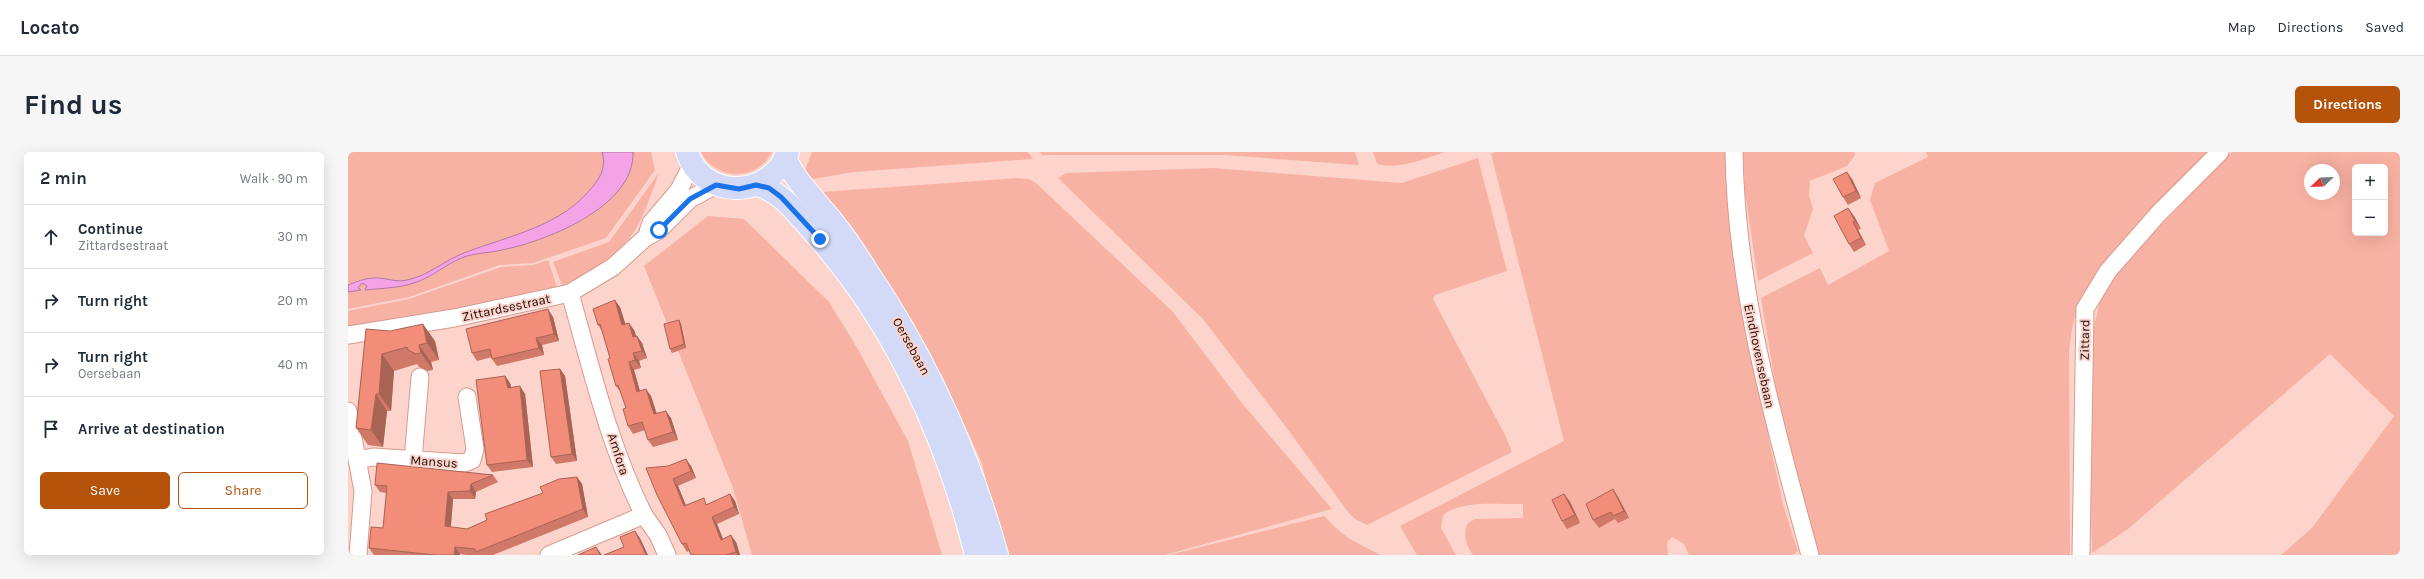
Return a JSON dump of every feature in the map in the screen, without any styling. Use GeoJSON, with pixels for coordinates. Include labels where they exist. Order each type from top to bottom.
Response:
{"type":"FeatureCollection","features":[{"type":"Feature","properties":{"kind":"main road"},"geometry":{"type":"LineString","coordinates":[[689,158],[701,175],[716,185],[739,189],[756,185],[774,173],[786,155]]}},
{"type":"Feature","properties":{"kind":"main road","name":"Oersebaan"},"geometry":{"type":"LineString","coordinates":[[786,155],[797,178],[833,222],[866,268],[913,345],[969,465],[997,555]]}},
{"type":"Feature","properties":{"kind":"main road","name":"Oersebaan"},"geometry":{"type":"LineString","coordinates":[[756,185],[769,188],[781,197],[799,216],[850,276],[877,316],[911,376],[928,412],[950,471],[976,555]]}},
{"type":"Feature","properties":{"kind":"street","name":"Eindhovensebaan"},"geometry":{"type":"LineString","coordinates":[[1734,152],[1734,181],[1750,318],[1783,455],[1810,555]]}},
{"type":"Feature","properties":{"kind":"street","name":"Zittard"},"geometry":{"type":"LineString","coordinates":[[2081,555],[2085,309],[2108,271],[2158,214],[2220,152]]}},
{"type":"Feature","properties":{"kind":"street","name":"Zittardsestraat"},"geometry":{"type":"LineString","coordinates":[[645,238],[651,223],[679,190],[689,158]]}},
{"type":"Feature","properties":{"kind":"street","name":"Zittardsestraat"},"geometry":{"type":"LineString","coordinates":[[348,335],[454,318],[570,293],[613,267],[645,238],[659,230],[690,199],[716,185]]}},
{"type":"Feature","properties":{"kind":"street","name":"Amfora"},"geometry":{"type":"LineString","coordinates":[[570,293],[602,404],[629,486],[644,515],[658,535],[667,555]]}},
{"type":"Feature","properties":{"kind":"street"},"geometry":{"type":"LineString","coordinates":[[413,460],[420,377]]}},
{"type":"Feature","properties":{"kind":"street","name":"Mansus"},"geometry":{"type":"LineString","coordinates":[[357,460],[373,457],[464,463],[472,460],[475,449],[467,397]]}},
{"type":"Feature","properties":{"kind":"street"},"geometry":{"type":"LineString","coordinates":[[348,412],[363,490],[358,555]]}},
{"type":"Feature","properties":{"kind":"street"},"geometry":{"type":"LineString","coordinates":[[550,555],[644,515]]}},
{"type":"Feature","properties":{"kind":"shaded area"},"geometry":{"type":"Polygon","coordinates":[[[348,152],[602,152],[604,161],[601,174],[594,185],[567,211],[551,220],[517,235],[464,253],[415,278],[398,281],[371,278],[348,285],[348,152]]]}},
{"type":"Feature","properties":{"kind":"shaded area"},"geometry":{"type":"Polygon","coordinates":[[[602,152],[633,152],[630,172],[619,190],[603,206],[583,220],[538,240],[516,247],[461,258],[417,282],[395,287],[365,290],[367,286],[362,283],[358,288],[361,290],[348,292],[348,285],[361,280],[378,278],[403,281],[415,278],[464,253],[517,235],[551,220],[567,211],[594,185],[603,166],[604,161],[602,152]]]}},
{"type":"Feature","properties":{"kind":"shaded area"},"geometry":{"type":"Polygon","coordinates":[[[633,152],[651,152],[655,170],[606,238],[533,263],[500,265],[409,297],[348,309],[348,292],[360,290],[358,289],[362,283],[367,286],[365,290],[395,287],[418,282],[462,258],[517,247],[561,231],[583,220],[602,206],[618,191],[629,173],[633,152]]]}},
{"type":"Feature","properties":{"kind":"shaded area"},"geometry":{"type":"Polygon","coordinates":[[[701,152],[772,152],[765,162],[757,169],[747,173],[736,174],[726,173],[716,168],[708,162],[701,152]]]}},
{"type":"Feature","properties":{"kind":"shaded area"},"geometry":{"type":"Polygon","coordinates":[[[812,152],[1028,152],[1033,159],[854,172],[801,181],[812,152]]]}},
{"type":"Feature","properties":{"kind":"shaded area"},"geometry":{"type":"Polygon","coordinates":[[[1040,152],[1355,152],[1359,165],[1223,155],[1042,155],[1040,152]]]}},
{"type":"Feature","properties":{"kind":"shaded area"},"geometry":{"type":"Polygon","coordinates":[[[1373,152],[1445,152],[1411,163],[1394,166],[1377,164],[1373,152]]]}},
{"type":"Feature","properties":{"kind":"shaded area"},"geometry":{"type":"Polygon","coordinates":[[[1495,152],[1726,152],[1736,241],[1757,340],[1769,440],[1784,508],[1798,551],[1792,555],[1689,555],[1684,544],[1672,537],[1667,542],[1668,555],[1473,555],[1468,547],[1465,535],[1468,523],[1475,519],[1523,518],[1523,504],[1482,504],[1461,507],[1451,510],[1443,515],[1441,528],[1456,555],[1417,555],[1400,526],[1564,441],[1491,154],[1495,152]]]}},
{"type":"Feature","properties":{"kind":"shaded area"},"geometry":{"type":"Polygon","coordinates":[[[1743,152],[1854,152],[1855,155],[1847,166],[1810,181],[1809,195],[1813,209],[1804,236],[1813,253],[1758,281],[1745,191],[1743,152]]]}},
{"type":"Feature","properties":{"kind":"shaded area"},"geometry":{"type":"Polygon","coordinates":[[[1926,152],[2211,152],[2096,276],[2084,295],[2076,312],[2069,352],[2070,555],[1813,555],[1791,478],[1761,298],[1820,268],[1828,285],[1889,251],[1870,200],[1875,183],[1928,157],[1926,152]]]}},
{"type":"Feature","properties":{"kind":"shaded area"},"geometry":{"type":"Polygon","coordinates":[[[2232,152],[2400,152],[2400,555],[2281,555],[2312,528],[2394,416],[2330,354],[2128,529],[2092,553],[2089,412],[2092,335],[2100,301],[2115,276],[2138,249],[2232,152]]]}},
{"type":"Feature","properties":{"kind":"shaded area"},"geometry":{"type":"Polygon","coordinates":[[[1478,158],[1507,271],[1435,295],[1433,299],[1506,437],[1512,452],[1367,525],[1355,519],[1348,512],[1283,423],[1202,318],[1058,178],[1066,173],[1214,168],[1402,183],[1478,158]]]}},
{"type":"Feature","properties":{"kind":"shaded area"},"geometry":{"type":"Polygon","coordinates":[[[658,174],[655,186],[644,213],[636,228],[617,253],[606,263],[593,271],[562,285],[553,262],[609,242],[658,174]]]}},
{"type":"Feature","properties":{"kind":"shaded area"},"geometry":{"type":"Polygon","coordinates":[[[1018,178],[1029,179],[1036,183],[1173,312],[1241,402],[1332,509],[1165,555],[1006,555],[981,461],[942,376],[821,192],[1018,178]]]}},
{"type":"Feature","properties":{"kind":"shaded area"},"geometry":{"type":"Polygon","coordinates":[[[708,216],[744,219],[829,302],[856,346],[908,441],[942,555],[752,555],[733,488],[644,266],[708,216]]]}},
{"type":"Feature","properties":{"kind":"shaded area"},"geometry":{"type":"Polygon","coordinates":[[[548,260],[557,287],[348,333],[348,311],[409,299],[501,267],[533,265],[548,260]]]}},
{"type":"Feature","properties":{"kind":"shaded area"},"geometry":{"type":"Polygon","coordinates":[[[1324,516],[1338,530],[1350,539],[1381,555],[1169,555],[1324,516]]]}},
{"type":"Feature","properties":{"kind":"building"},"geometry":{"type":"Polygon","coordinates":[[[1847,172],[1856,191],[1843,197],[1833,179],[1847,172]]]}},
{"type":"Feature","properties":{"kind":"building"},"geometry":{"type":"Polygon","coordinates":[[[1848,208],[1855,221],[1853,222],[1861,238],[1849,244],[1834,216],[1848,208]]]}},
{"type":"Feature","properties":{"kind":"building"},"geometry":{"type":"Polygon","coordinates":[[[615,300],[622,325],[629,323],[633,337],[637,336],[642,351],[633,353],[635,360],[629,362],[637,392],[646,389],[654,414],[666,411],[673,432],[648,440],[642,422],[628,426],[623,409],[626,408],[618,385],[616,386],[600,324],[598,325],[593,309],[615,300]]]}},
{"type":"Feature","properties":{"kind":"building"},"geometry":{"type":"Polygon","coordinates":[[[548,309],[554,334],[536,338],[539,348],[492,359],[490,349],[472,353],[466,329],[548,309]]]}},
{"type":"Feature","properties":{"kind":"building"},"geometry":{"type":"Polygon","coordinates":[[[679,320],[684,344],[670,349],[664,324],[679,320]]]}},
{"type":"Feature","properties":{"kind":"building"},"geometry":{"type":"Polygon","coordinates":[[[423,324],[427,343],[419,345],[421,353],[416,354],[408,350],[407,347],[382,354],[379,394],[376,394],[371,430],[356,428],[366,329],[390,331],[423,324]]]}},
{"type":"Feature","properties":{"kind":"building"},"geometry":{"type":"Polygon","coordinates":[[[560,369],[572,454],[551,457],[540,371],[560,369]]]}},
{"type":"Feature","properties":{"kind":"building"},"geometry":{"type":"Polygon","coordinates":[[[505,376],[508,388],[520,386],[527,460],[487,465],[476,380],[505,376]]]}},
{"type":"Feature","properties":{"kind":"building"},"geometry":{"type":"Polygon","coordinates":[[[686,459],[691,471],[673,479],[684,506],[704,498],[706,505],[730,494],[734,507],[712,517],[721,540],[731,535],[736,552],[726,555],[691,555],[686,543],[682,544],[657,495],[646,468],[668,466],[686,459]]]}},
{"type":"Feature","properties":{"kind":"building"},"geometry":{"type":"Polygon","coordinates":[[[377,463],[493,475],[471,484],[470,491],[448,492],[445,526],[467,529],[487,520],[485,514],[543,493],[540,487],[559,479],[577,477],[583,509],[476,552],[475,549],[455,547],[454,555],[435,555],[369,548],[371,527],[383,528],[387,486],[375,485],[377,463]]]}},
{"type":"Feature","properties":{"kind":"building"},"geometry":{"type":"Polygon","coordinates":[[[1613,489],[1624,511],[1613,516],[1611,512],[1593,520],[1586,504],[1613,489]]]}},
{"type":"Feature","properties":{"kind":"building"},"geometry":{"type":"Polygon","coordinates":[[[1564,494],[1575,515],[1562,521],[1552,500],[1564,494]]]}},
{"type":"Feature","properties":{"kind":"building"},"geometry":{"type":"Polygon","coordinates":[[[635,531],[646,555],[604,555],[624,547],[620,537],[635,531]]]}},
{"type":"Feature","properties":{"kind":"building"},"geometry":{"type":"Polygon","coordinates":[[[596,547],[600,555],[578,555],[596,547]]]}},
{"type":"Feature","properties":{"kind":"route"},"geometry":{"type":"LineString","coordinates":[[659,230],[690,199],[716,185],[732,189],[746,188],[756,185],[769,188],[781,197],[820,239]]}}]}
